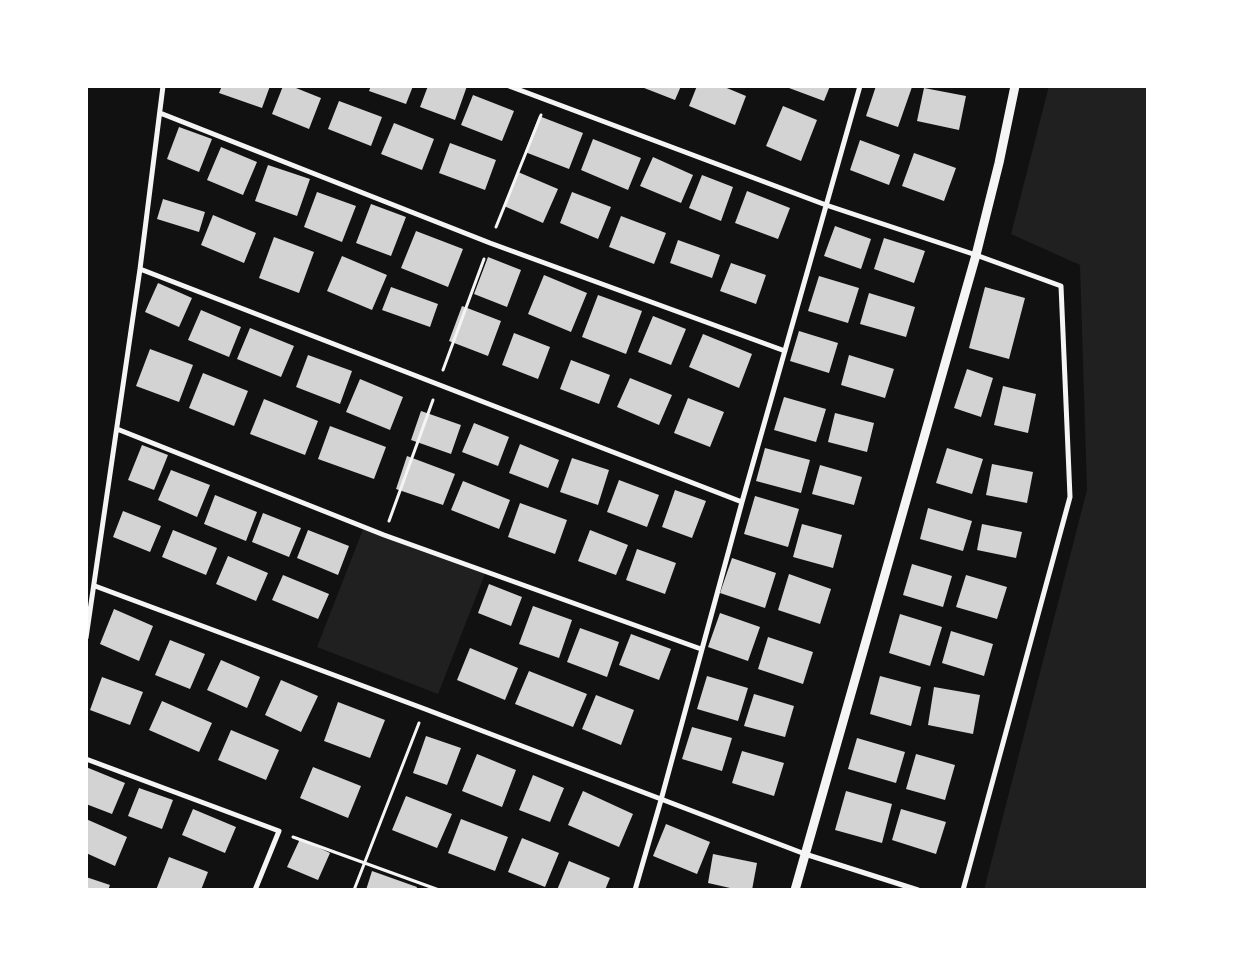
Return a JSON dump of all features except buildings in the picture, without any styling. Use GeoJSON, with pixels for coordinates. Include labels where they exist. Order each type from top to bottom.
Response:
{"type":"FeatureCollection","features":[{"type":"Feature","properties":{"kind":"street"},"geometry":{"type":"LineString","coordinates":[[86,638],[140,269],[163,86]]}},
{"type":"Feature","properties":{"kind":"street"},"geometry":{"type":"LineString","coordinates":[[509,86],[826,205],[976,255],[1061,286],[1070,497],[963,890]]}},
{"type":"Feature","properties":{"kind":"street"},"geometry":{"type":"LineString","coordinates":[[635,890],[742,502],[860,86]]}},
{"type":"Feature","properties":{"kind":"street"},"geometry":{"type":"LineString","coordinates":[[795,890],[976,255],[999,163],[1015,86]]}},
{"type":"Feature","properties":{"kind":"street"},"geometry":{"type":"LineString","coordinates":[[160,113],[490,244],[785,351]]}},
{"type":"Feature","properties":{"kind":"street"},"geometry":{"type":"LineString","coordinates":[[140,269],[742,502]]}},
{"type":"Feature","properties":{"kind":"street"},"geometry":{"type":"LineString","coordinates":[[117,429],[384,535],[701,649]]}},
{"type":"Feature","properties":{"kind":"street"},"geometry":{"type":"LineString","coordinates":[[95,586],[805,854],[918,890]]}},
{"type":"Feature","properties":{"kind":"street"},"geometry":{"type":"LineString","coordinates":[[86,759],[279,831],[255,890]]}},
{"type":"Feature","properties":{"kind":"path"},"geometry":{"type":"LineString","coordinates":[[384,535],[490,244],[547,101]]}},
{"type":"Feature","properties":{"kind":"path"},"geometry":{"type":"LineString","coordinates":[[354,890],[425,709]]}},
{"type":"Feature","properties":{"kind":"path"},"geometry":{"type":"LineString","coordinates":[[279,831],[364,864],[440,890]]}},
{"type":"Feature","properties":{"kind":"shaded area"},"geometry":{"type":"Polygon","coordinates":[[[1049,86],[1148,86],[1148,890],[984,890],[1087,490],[1080,265],[1011,234],[1049,86]]]}},
{"type":"Feature","properties":{"kind":"shaded area"},"geometry":{"type":"Polygon","coordinates":[[[364,527],[485,574],[438,694],[317,647],[364,527]]]}}]}
